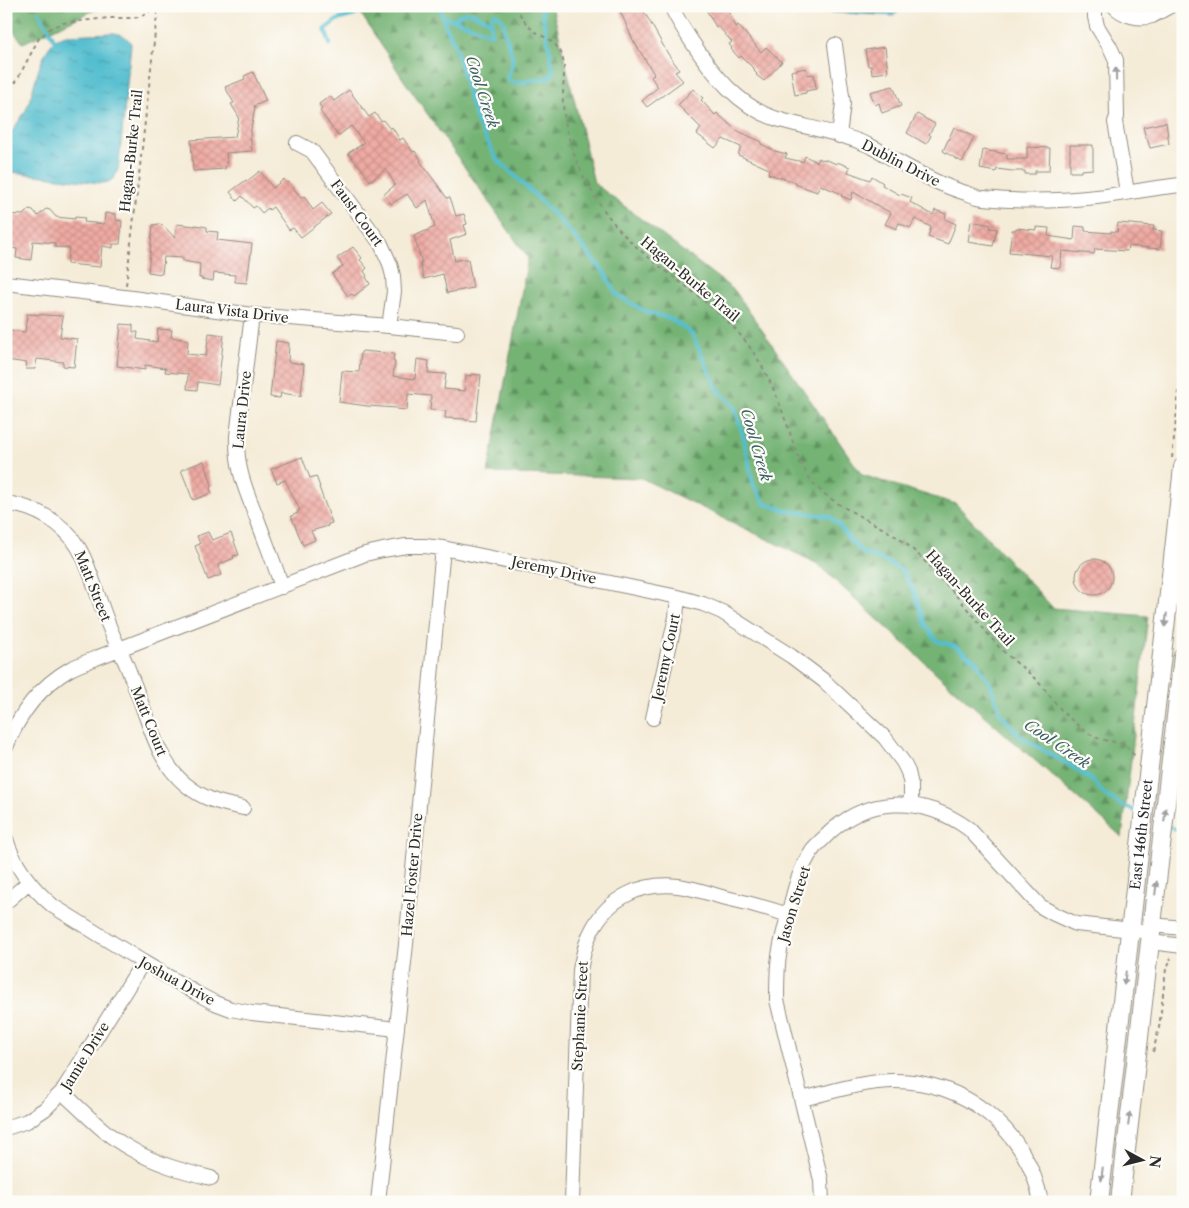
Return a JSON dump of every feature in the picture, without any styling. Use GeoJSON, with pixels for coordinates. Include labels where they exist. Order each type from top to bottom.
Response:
{"type":"FeatureCollection","features":[{"type":"Feature","properties":{"kind":"main road","name":"East 146th Street"},"geometry":{"type":"LineString","coordinates":[[1099,1202],[1148,778],[1179,541],[1177,462]]}},
{"type":"Feature","properties":{"kind":"main road","name":"East 146th Street"},"geometry":{"type":"LineString","coordinates":[[1120,1202],[1183,656]]}},
{"type":"Feature","properties":{"kind":"street","name":"Dublin Drive"},"geometry":{"type":"LineString","coordinates":[[671,6],[677,19],[706,64],[740,99],[760,112],[776,119],[868,145],[951,189],[981,198],[1049,200],[1097,197],[1183,185]]}},
{"type":"Feature","properties":{"kind":"street"},"geometry":{"type":"LineString","coordinates":[[1095,6],[1097,26],[1116,60],[1117,117],[1115,122],[1127,192]]}},
{"type":"Feature","properties":{"kind":"street"},"geometry":{"type":"LineString","coordinates":[[1114,6],[1128,16],[1143,17],[1151,16],[1170,6]]}},
{"type":"Feature","properties":{"kind":"street"},"geometry":{"type":"LineString","coordinates":[[835,45],[843,103],[839,136]]}},
{"type":"Feature","properties":{"kind":"street","name":"Faust Court"},"geometry":{"type":"LineString","coordinates":[[297,143],[312,151],[381,244],[394,276],[394,292],[389,326]]}},
{"type":"Feature","properties":{"kind":"street","name":"Laura Vista Drive"},"geometry":{"type":"LineString","coordinates":[[6,283],[252,315],[458,333]]}},
{"type":"Feature","properties":{"kind":"street","name":"Laura Drive"},"geometry":{"type":"LineString","coordinates":[[252,315],[236,452],[242,481],[282,587]]}},
{"type":"Feature","properties":{"kind":"street","name":"Matt Street"},"geometry":{"type":"LineString","coordinates":[[6,503],[17,504],[45,515],[70,535],[85,560],[111,632],[120,649]]}},
{"type":"Feature","properties":{"kind":"street","name":"Jeremy Drive"},"geometry":{"type":"LineString","coordinates":[[120,649],[365,554],[406,546],[443,548],[678,597],[722,612],[791,656],[823,680],[885,738],[895,750],[908,772],[911,785],[911,805]]}},
{"type":"Feature","properties":{"kind":"street","name":"Hazel Foster Drive"},"geometry":{"type":"LineString","coordinates":[[378,1202],[397,1029],[443,548]]}},
{"type":"Feature","properties":{"kind":"street","name":"Jeremy Court"},"geometry":{"type":"LineString","coordinates":[[653,718],[676,617],[678,597]]}},
{"type":"Feature","properties":{"kind":"street"},"geometry":{"type":"LineString","coordinates":[[6,747],[13,730],[25,710],[40,692],[55,679],[71,669],[120,649]]}},
{"type":"Feature","properties":{"kind":"street","name":"Matt Court"},"geometry":{"type":"LineString","coordinates":[[120,649],[154,738],[172,770],[195,792],[209,800],[243,808]]}},
{"type":"Feature","properties":{"kind":"street","name":"Jason Street"},"geometry":{"type":"LineString","coordinates":[[822,1202],[821,1180],[778,1000],[777,976],[778,962],[788,915],[802,868],[813,849],[841,822],[874,807],[894,804],[928,808],[944,813],[969,828],[1040,906],[1076,924],[1151,933]]}},
{"type":"Feature","properties":{"kind":"street","name":"Joshua Drive"},"geometry":{"type":"LineString","coordinates":[[6,839],[17,864],[29,882],[53,906],[208,1000],[231,1009],[252,1013],[397,1029]]}},
{"type":"Feature","properties":{"kind":"street"},"geometry":{"type":"LineString","coordinates":[[6,902],[29,882]]}},
{"type":"Feature","properties":{"kind":"street","name":"Stephanie Street"},"geometry":{"type":"LineString","coordinates":[[572,1202],[580,970],[591,930],[601,916],[614,902],[628,893],[658,886],[691,888],[788,915]]}},
{"type":"Feature","properties":{"kind":"street"},"geometry":{"type":"LineString","coordinates":[[1151,933],[1183,928]]}},
{"type":"Feature","properties":{"kind":"street"},"geometry":{"type":"LineString","coordinates":[[1151,933],[1183,946]]}},
{"type":"Feature","properties":{"kind":"street","name":"Jamie Drive"},"geometry":{"type":"LineString","coordinates":[[6,1128],[27,1121],[45,1109],[62,1092],[143,962]]}},
{"type":"Feature","properties":{"kind":"street"},"geometry":{"type":"LineString","coordinates":[[802,1099],[862,1085],[886,1082],[921,1083],[946,1089],[979,1106],[1009,1133],[1021,1149],[1034,1176],[1041,1202]]}},
{"type":"Feature","properties":{"kind":"street"},"geometry":{"type":"LineString","coordinates":[[62,1092],[102,1128],[130,1149],[158,1163],[211,1178]]}},
{"type":"Feature","properties":{"kind":"path"},"geometry":{"type":"LineString","coordinates":[[6,81],[16,82],[39,38],[51,28],[79,20],[134,18],[147,13],[157,6]]}},
{"type":"Feature","properties":{"kind":"path","name":"Hagan-Burke Trail"},"geometry":{"type":"LineString","coordinates":[[124,297],[157,6]]}},
{"type":"Feature","properties":{"kind":"path","name":"Hagan-Burke Trail"},"geometry":{"type":"LineString","coordinates":[[516,6],[527,25],[553,42],[560,51],[563,61],[565,120],[570,143],[590,187],[604,210],[633,243],[719,313],[748,345],[760,363],[777,398],[808,477],[826,495],[839,504],[889,532],[909,546],[939,576],[1001,650],[1038,682],[1072,721],[1094,736],[1126,746],[1138,760]]}},
{"type":"Feature","properties":{"kind":"path"},"geometry":{"type":"LineString","coordinates":[[1177,462],[1183,354]]}},
{"type":"Feature","properties":{"kind":"green space"},"geometry":{"type":"Polygon","coordinates":[[[6,6],[103,6],[23,43],[6,22],[6,6]]]}},
{"type":"Feature","properties":{"kind":"green space"},"geometry":{"type":"Polygon","coordinates":[[[356,6],[552,6],[594,183],[735,291],[862,475],[956,504],[1053,608],[1148,616],[1122,837],[955,690],[816,563],[641,478],[488,473],[528,258],[403,79],[356,6]]]}},
{"type":"Feature","properties":{"kind":"water"},"geometry":{"type":"Polygon","coordinates":[[[755,6],[906,6],[893,16],[757,9],[755,6]]]}},
{"type":"Feature","properties":{"kind":"water"},"geometry":{"type":"Polygon","coordinates":[[[114,33],[124,36],[131,44],[118,170],[112,180],[100,183],[6,170],[6,143],[26,110],[44,56],[50,47],[57,39],[66,35],[114,33]]]}},
{"type":"Feature","properties":{"kind":"building"},"geometry":{"type":"Polygon","coordinates":[[[632,6],[641,6],[668,54],[679,69],[675,72],[683,81],[647,107],[642,101],[658,87],[651,77],[654,74],[633,40],[620,11],[632,6]]]}},
{"type":"Feature","properties":{"kind":"building"},"geometry":{"type":"Polygon","coordinates":[[[704,6],[726,6],[736,27],[738,25],[761,52],[766,47],[782,62],[764,81],[756,75],[755,70],[741,56],[739,58],[731,49],[729,44],[732,42],[718,26],[716,27],[704,6]]]}},
{"type":"Feature","properties":{"kind":"building"},"geometry":{"type":"Polygon","coordinates":[[[885,47],[888,72],[872,74],[871,66],[868,66],[865,50],[885,47]]]}},
{"type":"Feature","properties":{"kind":"building"},"geometry":{"type":"Polygon","coordinates":[[[806,68],[807,75],[814,74],[816,89],[795,95],[791,71],[806,68]]]}},
{"type":"Feature","properties":{"kind":"building"},"geometry":{"type":"Polygon","coordinates":[[[253,72],[266,101],[254,106],[250,134],[252,151],[226,153],[227,162],[225,169],[193,171],[191,140],[235,137],[239,117],[231,104],[234,103],[225,87],[245,79],[244,76],[253,72]]]}},
{"type":"Feature","properties":{"kind":"building"},"geometry":{"type":"Polygon","coordinates":[[[893,86],[901,106],[882,113],[879,103],[875,105],[870,92],[893,86]]]}},
{"type":"Feature","properties":{"kind":"building"},"geometry":{"type":"Polygon","coordinates":[[[693,89],[703,98],[701,100],[715,115],[717,113],[736,130],[762,142],[761,144],[775,151],[787,154],[785,158],[803,162],[805,156],[817,162],[818,158],[837,164],[837,162],[850,167],[848,172],[870,180],[872,176],[883,183],[882,185],[900,195],[912,198],[910,202],[933,215],[935,210],[946,214],[945,219],[956,224],[948,244],[928,237],[931,227],[915,219],[910,228],[899,223],[896,229],[885,224],[891,213],[853,192],[851,200],[820,185],[817,192],[795,184],[796,182],[768,174],[769,169],[738,155],[741,147],[723,139],[715,148],[697,134],[701,128],[678,105],[693,89]]]}},
{"type":"Feature","properties":{"kind":"building"},"geometry":{"type":"Polygon","coordinates":[[[349,90],[369,117],[375,113],[390,129],[392,127],[400,140],[403,138],[413,152],[415,151],[447,198],[450,197],[456,216],[464,214],[467,224],[464,225],[467,234],[450,240],[455,261],[468,259],[473,288],[447,293],[443,274],[424,279],[420,263],[422,263],[414,236],[435,227],[427,200],[417,208],[407,194],[391,204],[384,194],[395,185],[386,169],[370,181],[348,153],[364,143],[351,126],[338,136],[320,111],[322,109],[319,104],[330,96],[334,101],[349,90]]]}},
{"type":"Feature","properties":{"kind":"building"},"geometry":{"type":"Polygon","coordinates":[[[917,114],[935,124],[926,144],[907,133],[917,114]]]}},
{"type":"Feature","properties":{"kind":"building"},"geometry":{"type":"Polygon","coordinates":[[[1166,122],[1169,144],[1150,148],[1143,127],[1166,122]]]}},
{"type":"Feature","properties":{"kind":"building"},"geometry":{"type":"Polygon","coordinates":[[[954,127],[974,137],[962,162],[943,151],[954,127]]]}},
{"type":"Feature","properties":{"kind":"building"},"geometry":{"type":"Polygon","coordinates":[[[1070,145],[1093,145],[1093,169],[1070,172],[1070,145]]]}},
{"type":"Feature","properties":{"kind":"building"},"geometry":{"type":"Polygon","coordinates":[[[1027,147],[1050,148],[1049,171],[1035,171],[1035,174],[1025,174],[1025,171],[997,169],[996,172],[980,169],[983,150],[1007,154],[1007,159],[1027,159],[1027,147]]]}},
{"type":"Feature","properties":{"kind":"building"},"geometry":{"type":"Polygon","coordinates":[[[260,171],[273,188],[284,179],[287,183],[289,182],[301,198],[304,196],[313,210],[322,203],[331,214],[301,237],[293,228],[289,230],[273,207],[269,210],[268,208],[262,213],[256,206],[253,208],[242,196],[237,201],[230,192],[260,171]]]}},
{"type":"Feature","properties":{"kind":"building"},"geometry":{"type":"Polygon","coordinates":[[[29,209],[33,210],[38,216],[46,209],[50,210],[56,217],[85,218],[84,222],[104,224],[105,213],[116,214],[116,220],[122,221],[120,244],[113,244],[113,248],[102,246],[100,267],[67,264],[69,248],[55,247],[55,243],[33,241],[31,260],[16,258],[17,249],[6,247],[6,214],[23,215],[29,209]]]}},
{"type":"Feature","properties":{"kind":"building"},"geometry":{"type":"Polygon","coordinates":[[[971,221],[991,225],[990,228],[997,229],[993,246],[968,242],[971,221]]]}},
{"type":"Feature","properties":{"kind":"building"},"geometry":{"type":"Polygon","coordinates":[[[1118,223],[1154,226],[1153,230],[1162,231],[1160,249],[1128,246],[1127,251],[1095,249],[1094,254],[1062,251],[1060,268],[1050,267],[1052,256],[1009,252],[1012,230],[1016,230],[1016,228],[1036,230],[1036,227],[1049,228],[1048,236],[1074,240],[1075,226],[1085,227],[1085,231],[1111,233],[1111,231],[1117,232],[1118,223]]]}},
{"type":"Feature","properties":{"kind":"building"},"geometry":{"type":"Polygon","coordinates":[[[177,224],[195,225],[207,227],[207,231],[218,232],[217,240],[252,244],[247,283],[235,282],[235,275],[214,273],[213,281],[201,279],[199,278],[200,264],[183,261],[183,258],[164,257],[162,274],[148,272],[153,225],[163,225],[175,238],[177,224]]]}},
{"type":"Feature","properties":{"kind":"building"},"geometry":{"type":"Polygon","coordinates":[[[353,247],[367,268],[364,271],[370,284],[354,296],[352,294],[348,296],[332,274],[343,266],[337,258],[353,247]]]}},
{"type":"Feature","properties":{"kind":"building"},"geometry":{"type":"Polygon","coordinates":[[[27,314],[63,316],[60,337],[77,339],[74,367],[63,366],[63,362],[37,359],[35,369],[26,369],[27,363],[6,360],[10,330],[25,332],[27,314]]]}},
{"type":"Feature","properties":{"kind":"building"},"geometry":{"type":"Polygon","coordinates":[[[121,324],[133,325],[133,332],[138,332],[137,339],[157,342],[158,329],[172,330],[171,337],[188,340],[187,354],[206,356],[209,333],[224,335],[218,385],[198,382],[197,390],[187,389],[188,374],[165,372],[166,368],[145,365],[145,370],[117,366],[121,324]]]}},
{"type":"Feature","properties":{"kind":"building"},"geometry":{"type":"Polygon","coordinates":[[[276,341],[289,343],[288,362],[304,364],[301,396],[281,393],[280,398],[270,397],[276,341]]]}},
{"type":"Feature","properties":{"kind":"building"},"geometry":{"type":"Polygon","coordinates":[[[361,352],[394,354],[393,376],[415,379],[417,359],[429,361],[428,373],[446,374],[444,389],[465,391],[466,375],[481,375],[476,421],[445,418],[446,411],[430,410],[431,396],[408,394],[407,410],[339,402],[342,371],[359,372],[361,352]]]}},
{"type":"Feature","properties":{"kind":"building"},"geometry":{"type":"Polygon","coordinates":[[[302,457],[310,478],[316,476],[332,523],[311,531],[315,540],[303,545],[291,516],[300,510],[285,480],[277,483],[271,469],[302,457]]]}},
{"type":"Feature","properties":{"kind":"building"},"geometry":{"type":"Polygon","coordinates":[[[204,461],[212,485],[210,488],[212,493],[193,500],[181,470],[204,461]]]}},
{"type":"Feature","properties":{"kind":"building"},"geometry":{"type":"Polygon","coordinates":[[[208,532],[212,540],[231,533],[239,555],[233,556],[234,558],[218,565],[221,575],[208,580],[195,546],[200,544],[197,536],[208,532]]]}},
{"type":"Feature","properties":{"kind":"building"},"geometry":{"type":"Polygon","coordinates":[[[1094,559],[1107,564],[1112,577],[1107,590],[1094,595],[1081,590],[1076,577],[1081,564],[1094,559]]]}},
{"type":"Feature","properties":{"kind":"waterway","name":"Cool Creek"},"geometry":{"type":"LineString","coordinates":[[330,44],[325,29],[337,20],[355,15],[364,6]]}},
{"type":"Feature","properties":{"kind":"waterway","name":"Cool Creek"},"geometry":{"type":"LineString","coordinates":[[437,6],[441,11],[455,45],[478,124],[496,158],[575,237],[604,272],[617,295],[646,312],[671,319],[692,334],[717,388],[735,408],[744,439],[753,484],[765,504],[789,511],[829,516],[863,553],[883,560],[903,571],[915,594],[926,626],[937,641],[955,646],[976,661],[990,684],[1001,714],[1021,737],[1093,781],[1105,795],[1123,806],[1140,813]]}},
{"type":"Feature","properties":{"kind":"waterway"},"geometry":{"type":"LineString","coordinates":[[443,17],[491,34],[491,18],[495,13],[501,18],[504,22],[504,29],[513,59],[507,76],[509,81],[521,83],[548,78],[553,73],[541,6]]}},
{"type":"Feature","properties":{"kind":"waterway"},"geometry":{"type":"LineString","coordinates":[[39,12],[55,41]]}},
{"type":"Feature","properties":{"kind":"waterway"},"geometry":{"type":"LineString","coordinates":[[454,20],[463,13],[468,12],[491,22]]}},
{"type":"Feature","properties":{"kind":"waterway","name":"Cool Creek"},"geometry":{"type":"LineString","coordinates":[[1169,826],[1183,833]]}}]}
